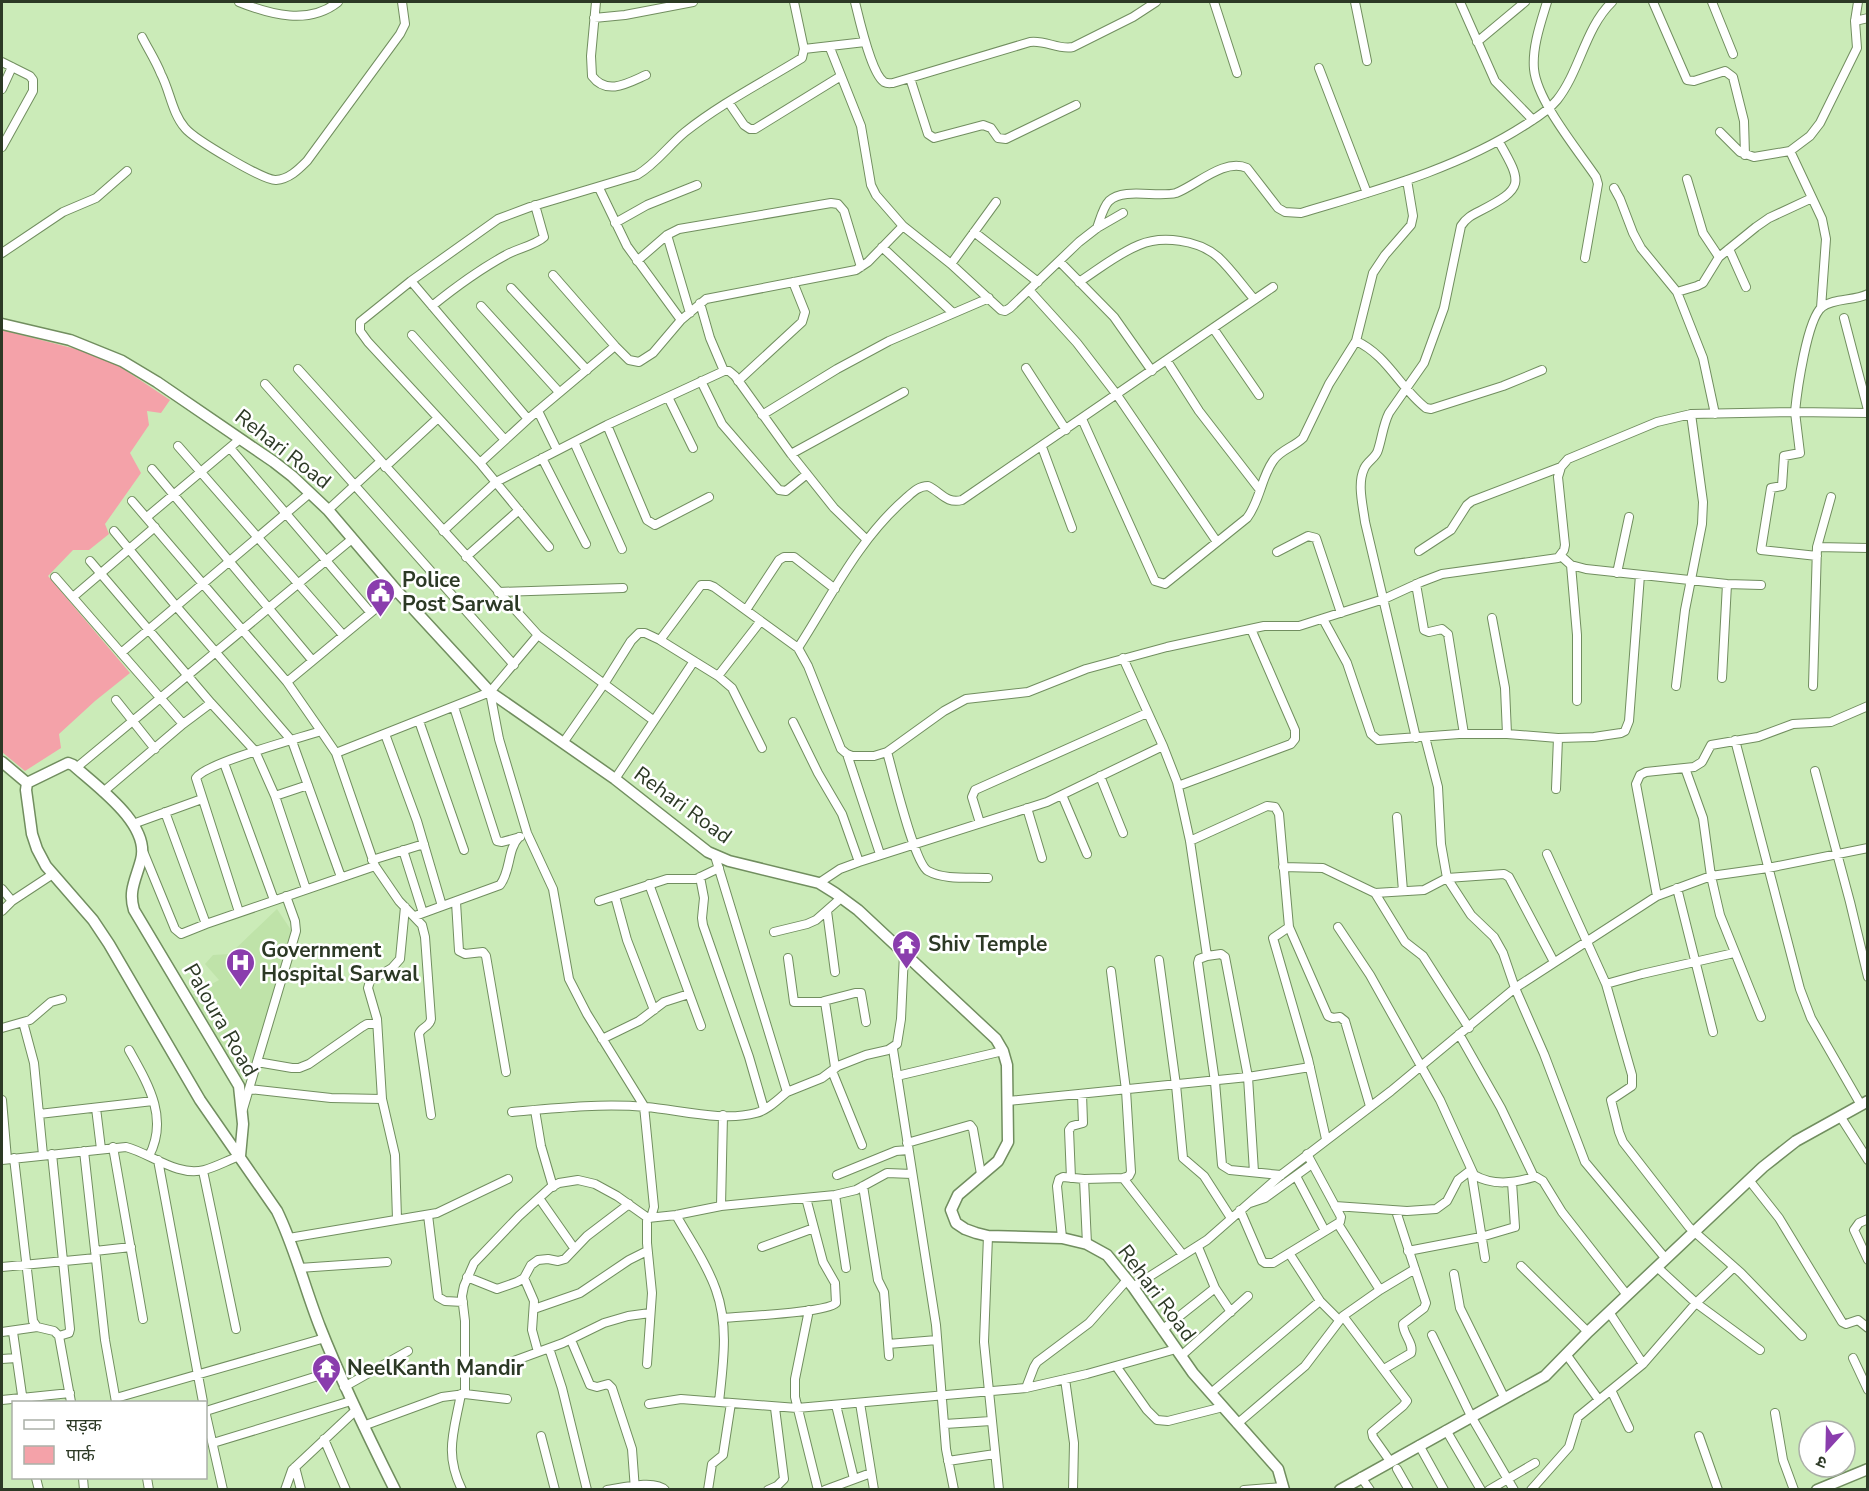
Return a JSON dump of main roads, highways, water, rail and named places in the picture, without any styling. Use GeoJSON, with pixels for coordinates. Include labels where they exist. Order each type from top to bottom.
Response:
{"type":"FeatureCollection","features":[{"type":"Feature","properties":{"kind":"main road","name":"Rehari Road"},"geometry":{"type":"LineString","coordinates":[[2,324],[70,340],[114,357],[157,382],[292,476],[328,510],[397,591],[490,692],[615,779],[715,856],[819,883],[858,910],[996,1039],[1003,1051],[1007,1065],[1008,1142],[998,1161],[958,1195],[951,1210],[956,1223],[964,1229],[987,1236],[1062,1238],[1087,1244],[1107,1255],[1210,1393],[1278,1469],[1283,1488]]}},
{"type":"Feature","properties":{"kind":"main road"},"geometry":{"type":"LineString","coordinates":[[2,762],[27,783],[26,797],[32,834],[46,866],[93,920],[200,1100],[277,1211],[344,1387],[395,1490]]}},
{"type":"Feature","properties":{"kind":"main road","name":"Paloura Road"},"geometry":{"type":"LineString","coordinates":[[27,783],[68,763],[104,792],[133,824],[141,840],[143,851],[131,888],[134,910],[239,1086],[243,1109],[240,1156]]}},
{"type":"Feature","properties":{"kind":"main road"},"geometry":{"type":"LineString","coordinates":[[1340,1490],[1361,1477],[1393,1465],[1419,1445],[1541,1378],[1627,1295],[1690,1226],[1796,1141],[1864,1103]]}},
{"type":"Feature","properties":{"kind":"main road"},"geometry":{"type":"LineString","coordinates":[[1817,1490],[1868,1469]]}},
{"type":"Feature","properties":{"kind":"place","name":"Police Post Sarwal"},"geometry":{"type":"Point","coordinates":[381,618]}},
{"type":"Feature","properties":{"kind":"place","name":"Shiv Temple"},"geometry":{"type":"Point","coordinates":[907,970]}},
{"type":"Feature","properties":{"kind":"place","name":"Government Hospital Sarwal"},"geometry":{"type":"Point","coordinates":[240,988]}},
{"type":"Feature","properties":{"kind":"place","name":"NeelKanth Mandir"},"geometry":{"type":"Point","coordinates":[326,1394]}}]}
